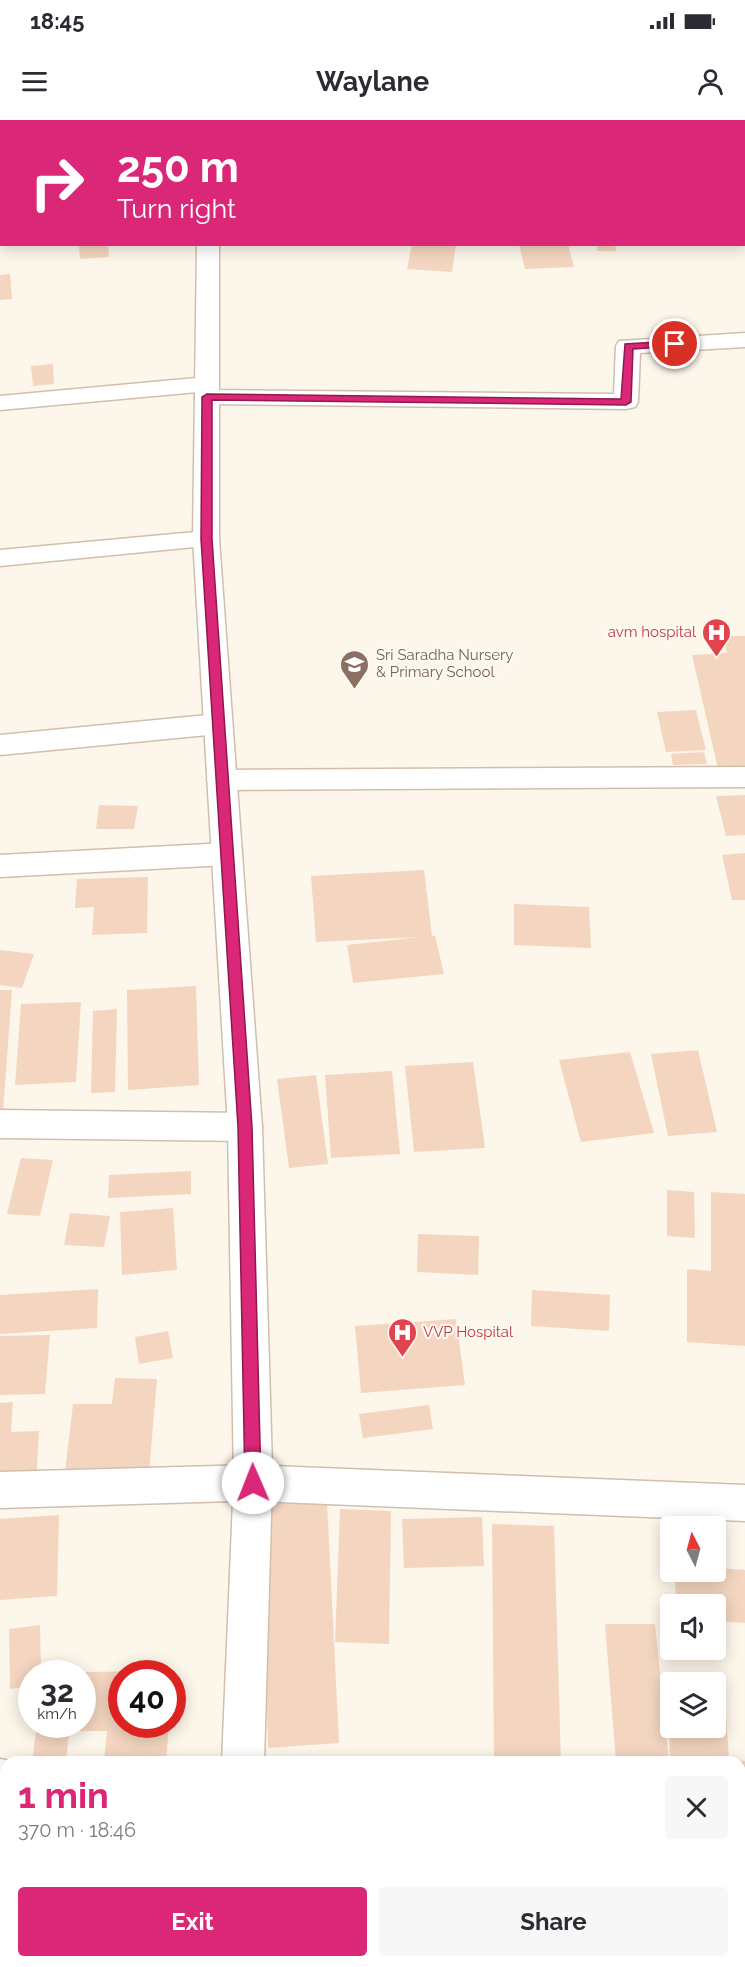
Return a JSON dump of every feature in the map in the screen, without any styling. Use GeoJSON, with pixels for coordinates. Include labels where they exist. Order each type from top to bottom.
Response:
{"type":"FeatureCollection","features":[{"type":"Feature","properties":{"kind":"street"},"geometry":{"type":"LineString","coordinates":[[207,246],[206,539],[245,1127],[253,1483],[243,1756]]}},
{"type":"Feature","properties":{"kind":"street"},"geometry":{"type":"LineString","coordinates":[[0,403],[207,391],[626,402],[628,346],[745,340]]}},
{"type":"Feature","properties":{"kind":"street"},"geometry":{"type":"LineString","coordinates":[[0,558],[206,539]]}},
{"type":"Feature","properties":{"kind":"street"},"geometry":{"type":"LineString","coordinates":[[0,745],[218,724]]}},
{"type":"Feature","properties":{"kind":"street"},"geometry":{"type":"LineString","coordinates":[[222,780],[745,777]]}},
{"type":"Feature","properties":{"kind":"street"},"geometry":{"type":"LineString","coordinates":[[0,866],[227,854]]}},
{"type":"Feature","properties":{"kind":"street"},"geometry":{"type":"LineString","coordinates":[[0,1124],[245,1127]]}},
{"type":"Feature","properties":{"kind":"street"},"geometry":{"type":"LineString","coordinates":[[0,1490],[253,1483],[745,1503]]}},
{"type":"Feature","properties":{"kind":"building"},"geometry":{"type":"Polygon","coordinates":[[[79,246],[108,246],[109,257],[80,259],[79,246]]]}},
{"type":"Feature","properties":{"kind":"building"},"geometry":{"type":"Polygon","coordinates":[[[412,246],[456,246],[452,272],[407,269],[412,246]]]}},
{"type":"Feature","properties":{"kind":"building"},"geometry":{"type":"Polygon","coordinates":[[[519,246],[569,246],[574,267],[525,269],[519,246]]]}},
{"type":"Feature","properties":{"kind":"building"},"geometry":{"type":"Polygon","coordinates":[[[597,246],[615,246],[616,251],[597,251],[597,246]]]}},
{"type":"Feature","properties":{"kind":"building"},"geometry":{"type":"Polygon","coordinates":[[[10,274],[12,299],[0,300],[0,275],[10,274]]]}},
{"type":"Feature","properties":{"kind":"building"},"geometry":{"type":"Polygon","coordinates":[[[53,364],[54,384],[33,386],[31,366],[53,364]]]}},
{"type":"Feature","properties":{"kind":"building"},"geometry":{"type":"Polygon","coordinates":[[[723,636],[745,636],[745,768],[718,769],[692,655],[727,653],[723,636]]]}},
{"type":"Feature","properties":{"kind":"building"},"geometry":{"type":"Polygon","coordinates":[[[696,710],[706,750],[666,752],[657,712],[696,710]]]}},
{"type":"Feature","properties":{"kind":"building"},"geometry":{"type":"Polygon","coordinates":[[[704,752],[707,764],[673,765],[671,754],[704,752]]]}},
{"type":"Feature","properties":{"kind":"building"},"geometry":{"type":"Polygon","coordinates":[[[745,795],[745,835],[726,836],[716,796],[745,795]]]}},
{"type":"Feature","properties":{"kind":"building"},"geometry":{"type":"Polygon","coordinates":[[[99,805],[138,806],[134,829],[96,829],[99,805]]]}},
{"type":"Feature","properties":{"kind":"building"},"geometry":{"type":"Polygon","coordinates":[[[745,853],[745,900],[732,900],[722,855],[745,853]]]}},
{"type":"Feature","properties":{"kind":"building"},"geometry":{"type":"Polygon","coordinates":[[[424,870],[432,936],[435,936],[444,974],[353,983],[347,945],[420,937],[316,942],[311,876],[424,870]]]}},
{"type":"Feature","properties":{"kind":"building"},"geometry":{"type":"Polygon","coordinates":[[[148,877],[147,933],[92,935],[94,907],[75,908],[77,879],[148,877]]]}},
{"type":"Feature","properties":{"kind":"building"},"geometry":{"type":"Polygon","coordinates":[[[514,904],[589,907],[591,948],[514,945],[514,904]]]}},
{"type":"Feature","properties":{"kind":"building"},"geometry":{"type":"Polygon","coordinates":[[[0,950],[34,954],[22,988],[0,985],[0,950]]]}},
{"type":"Feature","properties":{"kind":"building"},"geometry":{"type":"Polygon","coordinates":[[[196,986],[199,1085],[128,1090],[127,990],[196,986]]]}},
{"type":"Feature","properties":{"kind":"building"},"geometry":{"type":"Polygon","coordinates":[[[0,990],[12,990],[3,1111],[0,1112],[0,990]]]}},
{"type":"Feature","properties":{"kind":"building"},"geometry":{"type":"Polygon","coordinates":[[[81,1002],[76,1082],[15,1085],[21,1004],[81,1002]]]}},
{"type":"Feature","properties":{"kind":"building"},"geometry":{"type":"Polygon","coordinates":[[[117,1009],[115,1092],[91,1093],[93,1011],[117,1009]]]}},
{"type":"Feature","properties":{"kind":"building"},"geometry":{"type":"Polygon","coordinates":[[[698,1050],[717,1132],[668,1136],[651,1054],[698,1050]]]}},
{"type":"Feature","properties":{"kind":"building"},"geometry":{"type":"Polygon","coordinates":[[[630,1052],[654,1133],[581,1142],[559,1060],[630,1052]]]}},
{"type":"Feature","properties":{"kind":"building"},"geometry":{"type":"Polygon","coordinates":[[[473,1062],[485,1148],[414,1152],[405,1066],[473,1062]]]}},
{"type":"Feature","properties":{"kind":"building"},"geometry":{"type":"Polygon","coordinates":[[[392,1071],[400,1154],[331,1158],[325,1075],[392,1071]]]}},
{"type":"Feature","properties":{"kind":"building"},"geometry":{"type":"Polygon","coordinates":[[[316,1075],[328,1164],[289,1168],[277,1079],[316,1075]]]}},
{"type":"Feature","properties":{"kind":"building"},"geometry":{"type":"Polygon","coordinates":[[[21,1158],[53,1160],[40,1216],[7,1214],[21,1158]]]}},
{"type":"Feature","properties":{"kind":"building"},"geometry":{"type":"Polygon","coordinates":[[[191,1171],[191,1194],[108,1198],[109,1175],[191,1171]]]}},
{"type":"Feature","properties":{"kind":"building"},"geometry":{"type":"Polygon","coordinates":[[[667,1190],[694,1192],[695,1238],[667,1236],[667,1190]]]}},
{"type":"Feature","properties":{"kind":"building"},"geometry":{"type":"Polygon","coordinates":[[[711,1192],[745,1194],[745,1346],[687,1342],[687,1269],[711,1271],[711,1192]]]}},
{"type":"Feature","properties":{"kind":"building"},"geometry":{"type":"Polygon","coordinates":[[[173,1208],[177,1270],[122,1275],[120,1212],[173,1208]]]}},
{"type":"Feature","properties":{"kind":"building"},"geometry":{"type":"Polygon","coordinates":[[[70,1213],[110,1216],[104,1247],[64,1245],[70,1213]]]}},
{"type":"Feature","properties":{"kind":"building"},"geometry":{"type":"Polygon","coordinates":[[[418,1234],[479,1236],[478,1275],[417,1272],[418,1234]]]}},
{"type":"Feature","properties":{"kind":"building"},"geometry":{"type":"Polygon","coordinates":[[[98,1289],[97,1328],[0,1334],[0,1295],[98,1289]]]}},
{"type":"Feature","properties":{"kind":"building"},"geometry":{"type":"Polygon","coordinates":[[[532,1290],[610,1295],[609,1331],[531,1326],[532,1290]]]}},
{"type":"Feature","properties":{"kind":"building"},"geometry":{"type":"Polygon","coordinates":[[[456,1319],[465,1385],[361,1393],[355,1326],[456,1319]]]}},
{"type":"Feature","properties":{"kind":"building"},"geometry":{"type":"Polygon","coordinates":[[[168,1331],[173,1358],[139,1364],[135,1337],[168,1331]]]}},
{"type":"Feature","properties":{"kind":"building"},"geometry":{"type":"Polygon","coordinates":[[[50,1335],[45,1394],[0,1395],[0,1336],[50,1335]]]}},
{"type":"Feature","properties":{"kind":"building"},"geometry":{"type":"Polygon","coordinates":[[[115,1378],[157,1379],[149,1473],[65,1472],[73,1404],[112,1404],[115,1378]]]}},
{"type":"Feature","properties":{"kind":"building"},"geometry":{"type":"Polygon","coordinates":[[[13,1402],[11,1432],[39,1431],[36,1485],[0,1486],[0,1403],[13,1402]]]}},
{"type":"Feature","properties":{"kind":"building"},"geometry":{"type":"Polygon","coordinates":[[[429,1405],[433,1429],[363,1438],[359,1414],[429,1405]]]}},
{"type":"Feature","properties":{"kind":"building"},"geometry":{"type":"Polygon","coordinates":[[[327,1501],[339,1743],[268,1748],[262,1505],[327,1501]]]}},
{"type":"Feature","properties":{"kind":"building"},"geometry":{"type":"Polygon","coordinates":[[[340,1509],[391,1511],[389,1644],[335,1642],[340,1509]]]}},
{"type":"Feature","properties":{"kind":"building"},"geometry":{"type":"Polygon","coordinates":[[[59,1515],[57,1596],[0,1600],[0,1519],[59,1515]]]}},
{"type":"Feature","properties":{"kind":"building"},"geometry":{"type":"Polygon","coordinates":[[[482,1517],[484,1566],[404,1568],[402,1519],[482,1517]]]}},
{"type":"Feature","properties":{"kind":"building"},"geometry":{"type":"Polygon","coordinates":[[[492,1524],[554,1526],[561,1756],[494,1756],[492,1524]]]}},
{"type":"Feature","properties":{"kind":"building"},"geometry":{"type":"Polygon","coordinates":[[[726,1569],[745,1570],[745,1623],[726,1622],[726,1594],[676,1594],[675,1582],[726,1582],[726,1569]]]}},
{"type":"Feature","properties":{"kind":"building"},"geometry":{"type":"Polygon","coordinates":[[[605,1624],[655,1624],[660,1673],[660,1738],[667,1738],[668,1756],[616,1756],[605,1624]]]}},
{"type":"Feature","properties":{"kind":"building"},"geometry":{"type":"Polygon","coordinates":[[[40,1625],[41,1660],[18,1660],[18,1688],[10,1689],[9,1629],[40,1625]]]}},
{"type":"Feature","properties":{"kind":"building"},"geometry":{"type":"Polygon","coordinates":[[[96,1672],[108,1672],[108,1738],[168,1738],[166,1756],[105,1756],[107,1731],[96,1731],[96,1672]]]}},
{"type":"Feature","properties":{"kind":"building"},"geometry":{"type":"Polygon","coordinates":[[[726,1714],[729,1756],[670,1756],[669,1738],[726,1738],[726,1714]]]}},
{"type":"Feature","properties":{"kind":"building"},"geometry":{"type":"Polygon","coordinates":[[[35,1738],[69,1738],[67,1756],[33,1756],[35,1738]]]}},
{"type":"Feature","properties":{"kind":"place","name":"avm hospital"},"geometry":{"type":"Point","coordinates":[717,658]}},
{"type":"Feature","properties":{"kind":"place","name":"Sri Saradha Nursery & Primary School"},"geometry":{"type":"Point","coordinates":[355,690]}},
{"type":"Feature","properties":{"kind":"place","name":"VVP Hospital"},"geometry":{"type":"Point","coordinates":[402,1358]}},
{"type":"Feature","properties":{"kind":"route"},"geometry":{"type":"LineString","coordinates":[[253,1483],[245,1127],[206,539],[207,397],[626,402],[628,346],[675,344]]}}]}
